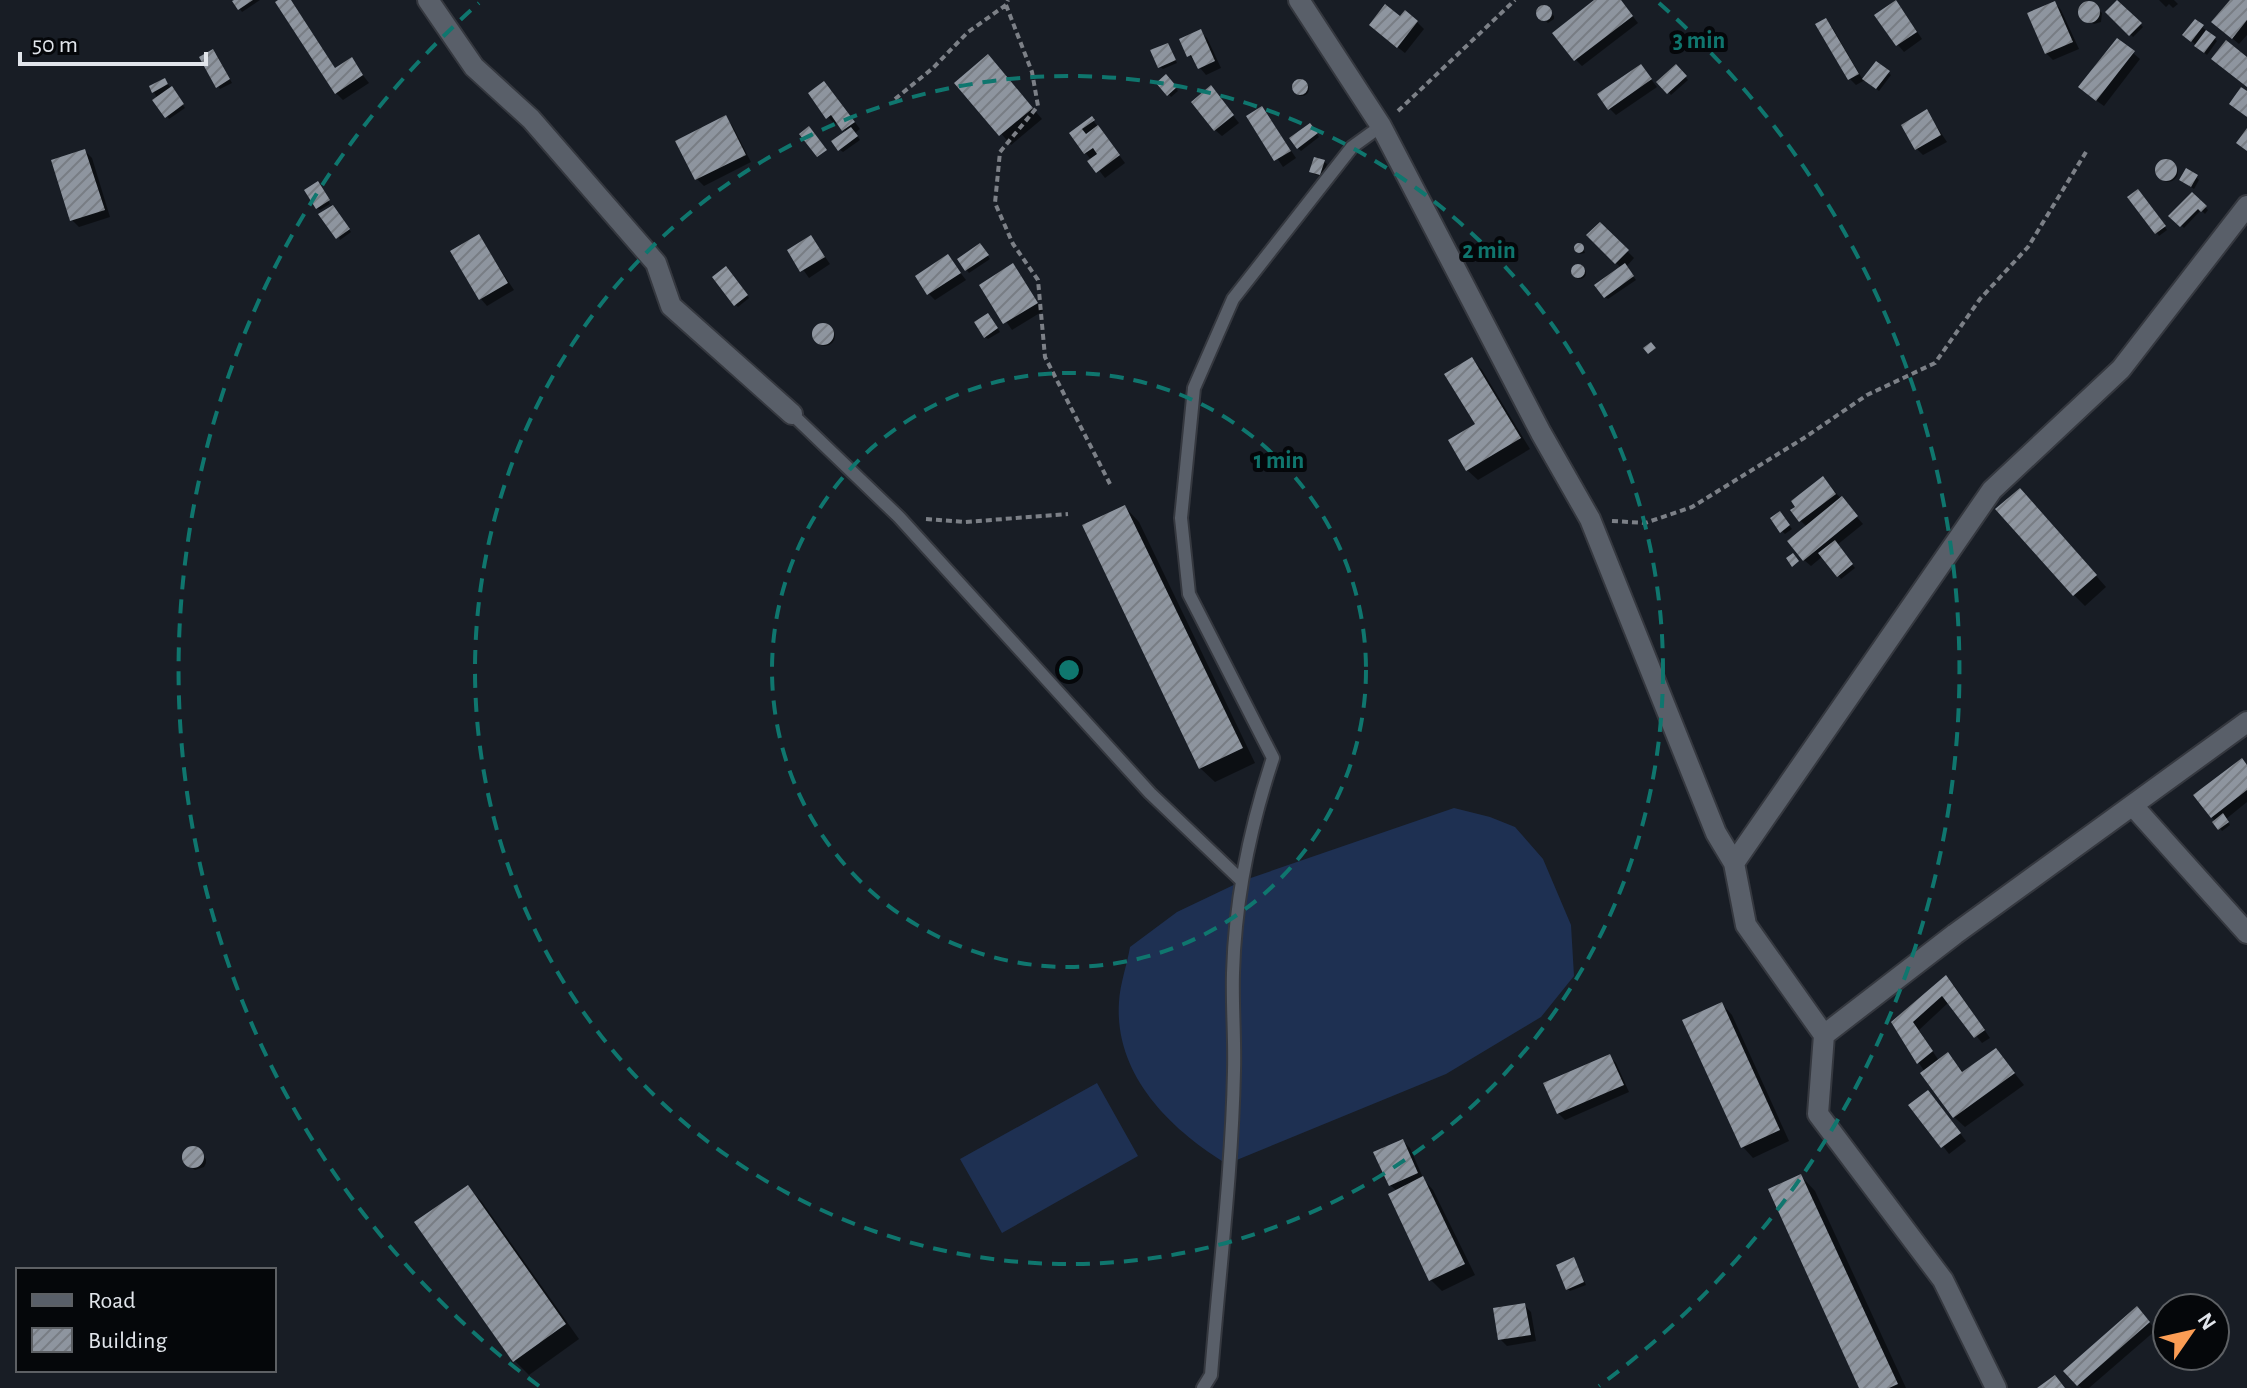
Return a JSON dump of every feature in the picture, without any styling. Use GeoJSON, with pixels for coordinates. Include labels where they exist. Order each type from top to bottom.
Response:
{"type":"FeatureCollection","features":[{"type":"Feature","properties":{"kind":"street"},"geometry":{"type":"LineString","coordinates":[[428,0],[474,67],[531,119],[656,263],[671,306],[792,414]]}},
{"type":"Feature","properties":{"kind":"street"},"geometry":{"type":"LineString","coordinates":[[1299,0],[1381,126],[1541,433],[1590,519],[1716,833],[1734,863],[1746,925],[1824,1035],[1818,1114],[1943,1280],[1996,1388]]}},
{"type":"Feature","properties":{"kind":"street"},"geometry":{"type":"LineString","coordinates":[[1734,863],[1992,490],[2121,369],[2247,206]]}},
{"type":"Feature","properties":{"kind":"street"},"geometry":{"type":"LineString","coordinates":[[1824,1035],[1955,934],[2247,722]]}},
{"type":"Feature","properties":{"kind":"street"},"geometry":{"type":"LineString","coordinates":[[2134,807],[2247,933]]}},
{"type":"Feature","properties":{"kind":"lane"},"geometry":{"type":"LineString","coordinates":[[1203,1388],[1211,1375],[1225,1194],[1234,1071],[1233,972],[1242,881],[1256,809],[1273,758],[1189,594],[1181,518],[1194,388],[1233,299],[1352,147],[1381,126]]}},
{"type":"Feature","properties":{"kind":"lane"},"geometry":{"type":"LineString","coordinates":[[792,414],[899,517],[1150,793],[1242,881]]}},
{"type":"Feature","properties":{"kind":"path"},"geometry":{"type":"LineString","coordinates":[[1381,126],[1515,0]]}},
{"type":"Feature","properties":{"kind":"path"},"geometry":{"type":"LineString","coordinates":[[895,99],[933,68],[968,32],[1007,3],[1032,72],[1038,106],[1000,152],[995,203],[1013,244],[1038,280],[1045,357],[1110,484]]}},
{"type":"Feature","properties":{"kind":"path"},"geometry":{"type":"LineString","coordinates":[[1590,519],[1645,523],[1692,507],[1867,395],[1935,363],[1980,299],[2028,247],[2086,152]]}},
{"type":"Feature","properties":{"kind":"path"},"geometry":{"type":"LineString","coordinates":[[899,517],[965,522],[1068,514]]}},
{"type":"Feature","properties":{"kind":"shaded area"},"geometry":{"type":"Polygon","coordinates":[[[1454,808],[1515,827],[1543,859],[1571,925],[1574,976],[1541,1017],[1446,1074],[1227,1164],[1186,1135],[1150,1098],[1126,1053],[1120,1029],[1119,1002],[1130,947],[1177,912],[1242,881],[1454,808]]]}},
{"type":"Feature","properties":{"kind":"shaded area"},"geometry":{"type":"Polygon","coordinates":[[[1097,1083],[1138,1156],[1002,1233],[960,1159],[1097,1083]]]}},
{"type":"Feature","properties":{"kind":"building"},"geometry":{"type":"Polygon","coordinates":[[[234,0],[253,0],[238,10],[234,0]]]}},
{"type":"Feature","properties":{"kind":"building"},"geometry":{"type":"Polygon","coordinates":[[[291,0],[335,68],[352,57],[363,75],[335,94],[275,2],[291,0]]]}},
{"type":"Feature","properties":{"kind":"building"},"geometry":{"type":"Polygon","coordinates":[[[1594,0],[1621,0],[1633,16],[1574,61],[1552,33],[1594,0]]]}},
{"type":"Feature","properties":{"kind":"building"},"geometry":{"type":"Polygon","coordinates":[[[1896,0],[1917,32],[1896,46],[1874,15],[1896,0]]]}},
{"type":"Feature","properties":{"kind":"building"},"geometry":{"type":"Polygon","coordinates":[[[2117,0],[2142,23],[2129,36],[2105,12],[2117,0]]]}},
{"type":"Feature","properties":{"kind":"building"},"geometry":{"type":"Polygon","coordinates":[[[2230,0],[2247,0],[2247,20],[2232,39],[2211,22],[2230,0]]]}},
{"type":"Feature","properties":{"kind":"building"},"geometry":{"type":"Polygon","coordinates":[[[2055,1],[2073,42],[2045,54],[2027,13],[2055,1]]]}},
{"type":"Feature","properties":{"kind":"building"},"geometry":{"type":"Polygon","coordinates":[[[2089,1],[2097,4],[2100,12],[2097,20],[2089,23],[2081,20],[2078,12],[2081,4],[2089,1]]]}},
{"type":"Feature","properties":{"kind":"building"},"geometry":{"type":"Polygon","coordinates":[[[1385,4],[1400,16],[1405,10],[1418,21],[1397,48],[1369,25],[1385,4]]]}},
{"type":"Feature","properties":{"kind":"building"},"geometry":{"type":"Polygon","coordinates":[[[1541,5],[1547,5],[1552,13],[1550,19],[1541,21],[1536,16],[1536,10],[1541,5]]]}},
{"type":"Feature","properties":{"kind":"building"},"geometry":{"type":"Polygon","coordinates":[[[1826,18],[1859,74],[1848,80],[1815,24],[1826,18]]]}},
{"type":"Feature","properties":{"kind":"building"},"geometry":{"type":"Polygon","coordinates":[[[2195,19],[2204,25],[2191,42],[2182,35],[2195,19]]]}},
{"type":"Feature","properties":{"kind":"building"},"geometry":{"type":"Polygon","coordinates":[[[1201,29],[1215,61],[1198,69],[1191,55],[1187,57],[1179,39],[1201,29]]]}},
{"type":"Feature","properties":{"kind":"building"},"geometry":{"type":"Polygon","coordinates":[[[2206,30],[2216,37],[2204,53],[2194,46],[2206,30]]]}},
{"type":"Feature","properties":{"kind":"building"},"geometry":{"type":"Polygon","coordinates":[[[2117,38],[2135,51],[2096,101],[2078,87],[2117,38]]]}},
{"type":"Feature","properties":{"kind":"building"},"geometry":{"type":"Polygon","coordinates":[[[2226,40],[2247,57],[2247,87],[2211,59],[2226,40]]]}},
{"type":"Feature","properties":{"kind":"building"},"geometry":{"type":"Polygon","coordinates":[[[1168,43],[1176,60],[1158,68],[1150,50],[1168,43]]]}},
{"type":"Feature","properties":{"kind":"building"},"geometry":{"type":"Polygon","coordinates":[[[213,49],[230,79],[216,88],[199,57],[213,49]]]}},
{"type":"Feature","properties":{"kind":"building"},"geometry":{"type":"Polygon","coordinates":[[[988,54],[1033,108],[999,136],[954,83],[988,54]]]}},
{"type":"Feature","properties":{"kind":"building"},"geometry":{"type":"Polygon","coordinates":[[[1876,61],[1890,71],[1876,89],[1862,79],[1876,61]]]}},
{"type":"Feature","properties":{"kind":"building"},"geometry":{"type":"Polygon","coordinates":[[[1641,64],[1652,79],[1608,110],[1597,94],[1641,64]]]}},
{"type":"Feature","properties":{"kind":"building"},"geometry":{"type":"Polygon","coordinates":[[[1676,64],[1687,76],[1667,94],[1656,82],[1676,64]]]}},
{"type":"Feature","properties":{"kind":"building"},"geometry":{"type":"Polygon","coordinates":[[[1166,74],[1177,87],[1167,96],[1156,83],[1166,74]]]}},
{"type":"Feature","properties":{"kind":"building"},"geometry":{"type":"Polygon","coordinates":[[[165,78],[168,84],[152,93],[149,86],[165,78]]]}},
{"type":"Feature","properties":{"kind":"building"},"geometry":{"type":"Polygon","coordinates":[[[1300,79],[1306,81],[1306,93],[1300,95],[1294,93],[1292,87],[1294,81],[1300,79]]]}},
{"type":"Feature","properties":{"kind":"building"},"geometry":{"type":"Polygon","coordinates":[[[824,81],[855,122],[842,131],[831,115],[826,119],[808,93],[824,81]]]}},
{"type":"Feature","properties":{"kind":"building"},"geometry":{"type":"Polygon","coordinates":[[[1211,85],[1234,115],[1214,131],[1191,102],[1211,85]]]}},
{"type":"Feature","properties":{"kind":"building"},"geometry":{"type":"Polygon","coordinates":[[[172,86],[184,104],[165,118],[152,100],[172,86]]]}},
{"type":"Feature","properties":{"kind":"building"},"geometry":{"type":"Polygon","coordinates":[[[2241,87],[2247,91],[2247,117],[2229,104],[2241,87]]]}},
{"type":"Feature","properties":{"kind":"building"},"geometry":{"type":"Polygon","coordinates":[[[1262,106],[1291,151],[1274,161],[1246,116],[1262,106]]]}},
{"type":"Feature","properties":{"kind":"building"},"geometry":{"type":"Polygon","coordinates":[[[1927,109],[1941,135],[1915,150],[1901,125],[1927,109]]]}},
{"type":"Feature","properties":{"kind":"building"},"geometry":{"type":"Polygon","coordinates":[[[726,115],[746,155],[695,180],[675,141],[726,115]]]}},
{"type":"Feature","properties":{"kind":"building"},"geometry":{"type":"Polygon","coordinates":[[[1092,116],[1095,120],[1082,129],[1086,134],[1098,125],[1120,155],[1096,173],[1087,161],[1097,154],[1093,148],[1084,154],[1069,133],[1092,116]]]}},
{"type":"Feature","properties":{"kind":"building"},"geometry":{"type":"Polygon","coordinates":[[[1310,123],[1318,133],[1297,149],[1289,138],[1310,123]]]}},
{"type":"Feature","properties":{"kind":"building"},"geometry":{"type":"Polygon","coordinates":[[[809,126],[827,150],[817,157],[799,134],[809,126]]]}},
{"type":"Feature","properties":{"kind":"building"},"geometry":{"type":"Polygon","coordinates":[[[851,127],[858,136],[838,151],[831,141],[851,127]]]}},
{"type":"Feature","properties":{"kind":"building"},"geometry":{"type":"Polygon","coordinates":[[[2247,128],[2247,151],[2236,143],[2247,128]]]}},
{"type":"Feature","properties":{"kind":"building"},"geometry":{"type":"Polygon","coordinates":[[[85,149],[105,210],[70,221],[51,160],[85,149]]]}},
{"type":"Feature","properties":{"kind":"building"},"geometry":{"type":"Polygon","coordinates":[[[1314,157],[1325,160],[1320,175],[1309,172],[1314,157]]]}},
{"type":"Feature","properties":{"kind":"building"},"geometry":{"type":"Polygon","coordinates":[[[2166,159],[2174,162],[2177,170],[2174,178],[2166,181],[2158,178],[2155,170],[2158,162],[2166,159]]]}},
{"type":"Feature","properties":{"kind":"building"},"geometry":{"type":"Polygon","coordinates":[[[2186,168],[2198,175],[2191,187],[2179,180],[2186,168]]]}},
{"type":"Feature","properties":{"kind":"building"},"geometry":{"type":"Polygon","coordinates":[[[318,181],[330,200],[316,209],[304,190],[318,181]]]}},
{"type":"Feature","properties":{"kind":"building"},"geometry":{"type":"Polygon","coordinates":[[[2138,189],[2166,226],[2155,234],[2127,197],[2138,189]]]}},
{"type":"Feature","properties":{"kind":"building"},"geometry":{"type":"Polygon","coordinates":[[[2192,192],[2207,206],[2201,212],[2198,209],[2180,227],[2168,216],[2192,192]]]}},
{"type":"Feature","properties":{"kind":"building"},"geometry":{"type":"Polygon","coordinates":[[[333,205],[350,229],[336,239],[318,214],[333,205]]]}},
{"type":"Feature","properties":{"kind":"building"},"geometry":{"type":"Polygon","coordinates":[[[1600,222],[1629,250],[1615,264],[1586,235],[1600,222]]]}},
{"type":"Feature","properties":{"kind":"building"},"geometry":{"type":"Polygon","coordinates":[[[479,234],[508,283],[479,300],[450,251],[479,234]]]}},
{"type":"Feature","properties":{"kind":"building"},"geometry":{"type":"Polygon","coordinates":[[[811,235],[825,257],[800,272],[787,250],[811,235]]]}},
{"type":"Feature","properties":{"kind":"building"},"geometry":{"type":"Polygon","coordinates":[[[980,243],[989,255],[965,271],[957,259],[980,243]]]}},
{"type":"Feature","properties":{"kind":"building"},"geometry":{"type":"Polygon","coordinates":[[[1579,243],[1584,248],[1579,253],[1574,248],[1579,243]]]}},
{"type":"Feature","properties":{"kind":"building"},"geometry":{"type":"Polygon","coordinates":[[[948,254],[961,273],[927,295],[915,276],[948,254]]]}},
{"type":"Feature","properties":{"kind":"building"},"geometry":{"type":"Polygon","coordinates":[[[1013,263],[1038,303],[1003,324],[979,285],[1013,263]]]}},
{"type":"Feature","properties":{"kind":"building"},"geometry":{"type":"Polygon","coordinates":[[[1625,263],[1634,276],[1604,298],[1594,285],[1625,263]]]}},
{"type":"Feature","properties":{"kind":"building"},"geometry":{"type":"Polygon","coordinates":[[[1578,264],[1585,271],[1578,278],[1571,271],[1578,264]]]}},
{"type":"Feature","properties":{"kind":"building"},"geometry":{"type":"Polygon","coordinates":[[[726,266],[748,295],[734,306],[712,277],[726,266]]]}},
{"type":"Feature","properties":{"kind":"building"},"geometry":{"type":"Polygon","coordinates":[[[988,313],[998,328],[984,338],[974,322],[988,313]]]}},
{"type":"Feature","properties":{"kind":"building"},"geometry":{"type":"Polygon","coordinates":[[[823,323],[831,326],[834,334],[831,342],[823,345],[815,342],[812,334],[815,326],[823,323]]]}},
{"type":"Feature","properties":{"kind":"building"},"geometry":{"type":"Polygon","coordinates":[[[1651,342],[1656,348],[1648,354],[1643,348],[1651,342]]]}},
{"type":"Feature","properties":{"kind":"building"},"geometry":{"type":"Polygon","coordinates":[[[1472,357],[1521,438],[1466,471],[1448,440],[1475,424],[1444,374],[1472,357]]]}},
{"type":"Feature","properties":{"kind":"building"},"geometry":{"type":"Polygon","coordinates":[[[1823,476],[1836,494],[1799,522],[1790,510],[1795,507],[1791,501],[1823,476]]]}},
{"type":"Feature","properties":{"kind":"building"},"geometry":{"type":"Polygon","coordinates":[[[2020,488],[2097,575],[2073,596],[1995,509],[2020,488]]]}},
{"type":"Feature","properties":{"kind":"building"},"geometry":{"type":"Polygon","coordinates":[[[1842,496],[1858,516],[1803,561],[1787,541],[1842,496]]]}},
{"type":"Feature","properties":{"kind":"building"},"geometry":{"type":"Polygon","coordinates":[[[1125,505],[1243,748],[1199,769],[1082,525],[1125,505]]]}},
{"type":"Feature","properties":{"kind":"building"},"geometry":{"type":"Polygon","coordinates":[[[1780,511],[1790,525],[1780,533],[1770,518],[1780,511]]]}},
{"type":"Feature","properties":{"kind":"building"},"geometry":{"type":"Polygon","coordinates":[[[1835,540],[1853,564],[1837,577],[1818,553],[1835,540]]]}},
{"type":"Feature","properties":{"kind":"building"},"geometry":{"type":"Polygon","coordinates":[[[1793,553],[1799,561],[1792,567],[1786,558],[1793,553]]]}},
{"type":"Feature","properties":{"kind":"building"},"geometry":{"type":"Polygon","coordinates":[[[2242,758],[2247,765],[2247,790],[2211,818],[2193,795],[2242,758]]]}},
{"type":"Feature","properties":{"kind":"building"},"geometry":{"type":"Polygon","coordinates":[[[2223,813],[2229,822],[2218,830],[2212,822],[2223,813]]]}},
{"type":"Feature","properties":{"kind":"building"},"geometry":{"type":"Polygon","coordinates":[[[1946,975],[1985,1030],[1974,1038],[1942,996],[1913,1022],[1933,1051],[1917,1064],[1891,1022],[1946,975]]]}},
{"type":"Feature","properties":{"kind":"building"},"geometry":{"type":"Polygon","coordinates":[[[1722,1002],[1780,1130],[1741,1148],[1682,1020],[1722,1002]]]}},
{"type":"Feature","properties":{"kind":"building"},"geometry":{"type":"Polygon","coordinates":[[[1996,1048],[2015,1073],[1953,1118],[1920,1073],[1948,1052],[1962,1072],[1996,1048]]]}},
{"type":"Feature","properties":{"kind":"building"},"geometry":{"type":"Polygon","coordinates":[[[1610,1054],[1624,1085],[1557,1114],[1543,1083],[1610,1054]]]}},
{"type":"Feature","properties":{"kind":"building"},"geometry":{"type":"Polygon","coordinates":[[[1928,1090],[1961,1133],[1941,1148],[1908,1105],[1928,1090]]]}},
{"type":"Feature","properties":{"kind":"building"},"geometry":{"type":"Polygon","coordinates":[[[1403,1139],[1418,1173],[1389,1186],[1373,1152],[1403,1139]]]}},
{"type":"Feature","properties":{"kind":"building"},"geometry":{"type":"Polygon","coordinates":[[[193,1146],[201,1149],[204,1157],[201,1165],[193,1168],[185,1165],[182,1157],[185,1149],[193,1146]]]}},
{"type":"Feature","properties":{"kind":"building"},"geometry":{"type":"Polygon","coordinates":[[[1801,1174],[1898,1384],[1889,1388],[1859,1388],[1768,1189],[1801,1174]]]}},
{"type":"Feature","properties":{"kind":"building"},"geometry":{"type":"Polygon","coordinates":[[[1423,1176],[1465,1264],[1429,1281],[1388,1194],[1423,1176]]]}},
{"type":"Feature","properties":{"kind":"building"},"geometry":{"type":"Polygon","coordinates":[[[468,1185],[566,1324],[513,1362],[414,1222],[468,1185]]]}},
{"type":"Feature","properties":{"kind":"building"},"geometry":{"type":"Polygon","coordinates":[[[1574,1257],[1584,1282],[1566,1290],[1556,1265],[1574,1257]]]}},
{"type":"Feature","properties":{"kind":"building"},"geometry":{"type":"Polygon","coordinates":[[[1525,1303],[1531,1335],[1498,1340],[1493,1308],[1525,1303]]]}},
{"type":"Feature","properties":{"kind":"building"},"geometry":{"type":"Polygon","coordinates":[[[2137,1306],[2150,1322],[2077,1386],[2063,1371],[2137,1306]]]}},
{"type":"Feature","properties":{"kind":"building"},"geometry":{"type":"Polygon","coordinates":[[[2055,1375],[2065,1388],[2037,1388],[2055,1375]]]}}]}
